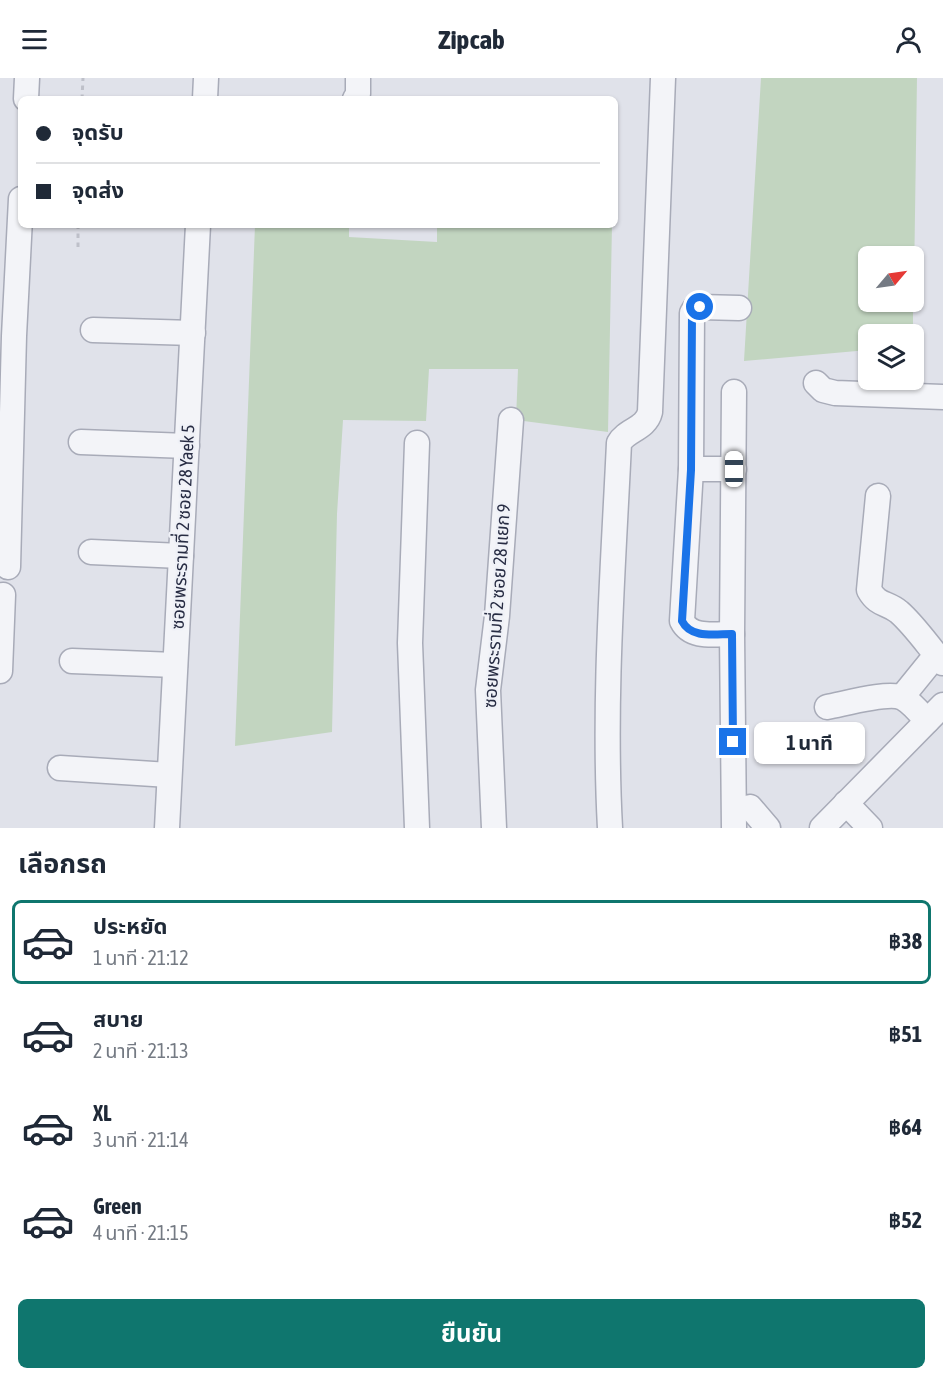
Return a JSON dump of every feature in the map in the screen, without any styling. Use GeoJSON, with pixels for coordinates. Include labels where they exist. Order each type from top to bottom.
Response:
{"type":"FeatureCollection","features":[{"type":"Feature","properties":{"kind":"street"},"geometry":{"type":"LineString","coordinates":[[26,96],[27,78]]}},
{"type":"Feature","properties":{"kind":"street"},"geometry":{"type":"LineString","coordinates":[[205,96],[206,78]]}},
{"type":"Feature","properties":{"kind":"street"},"geometry":{"type":"LineString","coordinates":[[357,96],[358,78]]}},
{"type":"Feature","properties":{"kind":"street"},"geometry":{"type":"LineString","coordinates":[[610,828],[607,775],[608,697],[618,443],[622,437],[635,431],[648,419],[650,412],[663,78]]}},
{"type":"Feature","properties":{"kind":"street"},"geometry":{"type":"LineString","coordinates":[[8,567],[7,336],[18,228]]}},
{"type":"Feature","properties":{"kind":"street","name":"ซอยพระรามที่ 2 ซอย 28 Yaek 5"},"geometry":{"type":"LineString","coordinates":[[167,828],[198,228]]}},
{"type":"Feature","properties":{"kind":"street"},"geometry":{"type":"LineString","coordinates":[[732,634],[694,633],[686,628],[682,621],[691,470],[692,313],[695,308],[700,307],[739,308]]}},
{"type":"Feature","properties":{"kind":"street"},"geometry":{"type":"LineString","coordinates":[[93,330],[193,333]]}},
{"type":"Feature","properties":{"kind":"street"},"geometry":{"type":"LineString","coordinates":[[816,383],[824,390],[835,393],[943,397]]}},
{"type":"Feature","properties":{"kind":"street"},"geometry":{"type":"LineString","coordinates":[[734,392],[732,634],[734,828]]}},
{"type":"Feature","properties":{"kind":"street","name":"ซอยพระรามที่ 2 ซอย 28 แยก 9"},"geometry":{"type":"LineString","coordinates":[[494,828],[488,690],[497,616],[511,420]]}},
{"type":"Feature","properties":{"kind":"street"},"geometry":{"type":"LineString","coordinates":[[81,442],[187,446]]}},
{"type":"Feature","properties":{"kind":"street"},"geometry":{"type":"LineString","coordinates":[[417,443],[410,643],[417,828]]}},
{"type":"Feature","properties":{"kind":"street"},"geometry":{"type":"LineString","coordinates":[[691,470],[734,469]]}},
{"type":"Feature","properties":{"kind":"street"},"geometry":{"type":"LineString","coordinates":[[878,496],[869,590],[874,599],[897,611],[939,659],[902,698]]}},
{"type":"Feature","properties":{"kind":"street"},"geometry":{"type":"LineString","coordinates":[[91,552],[181,556]]}},
{"type":"Feature","properties":{"kind":"street"},"geometry":{"type":"LineString","coordinates":[[0,671],[3,595]]}},
{"type":"Feature","properties":{"kind":"street"},"geometry":{"type":"LineString","coordinates":[[72,661],[175,665]]}},
{"type":"Feature","properties":{"kind":"street"},"geometry":{"type":"LineString","coordinates":[[827,706],[887,695],[902,698],[917,710],[935,713]]}},
{"type":"Feature","properties":{"kind":"street"},"geometry":{"type":"LineString","coordinates":[[822,828],[935,713]]}},
{"type":"Feature","properties":{"kind":"street"},"geometry":{"type":"LineString","coordinates":[[60,768],[170,775]]}},
{"type":"Feature","properties":{"kind":"street"},"geometry":{"type":"LineString","coordinates":[[846,803],[870,828]]}},
{"type":"Feature","properties":{"kind":"street"},"geometry":{"type":"LineString","coordinates":[[750,807],[768,828]]}},
{"type":"Feature","properties":{"kind":"path"},"geometry":{"type":"LineString","coordinates":[[82,96],[83,78]]}},
{"type":"Feature","properties":{"kind":"path"},"geometry":{"type":"LineString","coordinates":[[78,228],[78,247]]}},
{"type":"Feature","properties":{"kind":"green space"},"geometry":{"type":"Polygon","coordinates":[[[761,78],[917,78],[915,246],[858,246],[858,312],[913,312],[913,324],[858,324],[858,351],[744,361],[761,78]]]}},
{"type":"Feature","properties":{"kind":"green space"},"geometry":{"type":"Polygon","coordinates":[[[255,228],[349,228],[349,237],[437,242],[437,228],[612,228],[608,432],[516,420],[518,369],[429,369],[426,421],[343,420],[337,514],[332,732],[235,746],[255,228]]]}},
{"type":"Feature","properties":{"kind":"route"},"geometry":{"type":"LineString","coordinates":[[700,307],[695,308],[692,313],[691,470],[682,621],[686,628],[694,633],[732,634],[733,742]]}}]}
